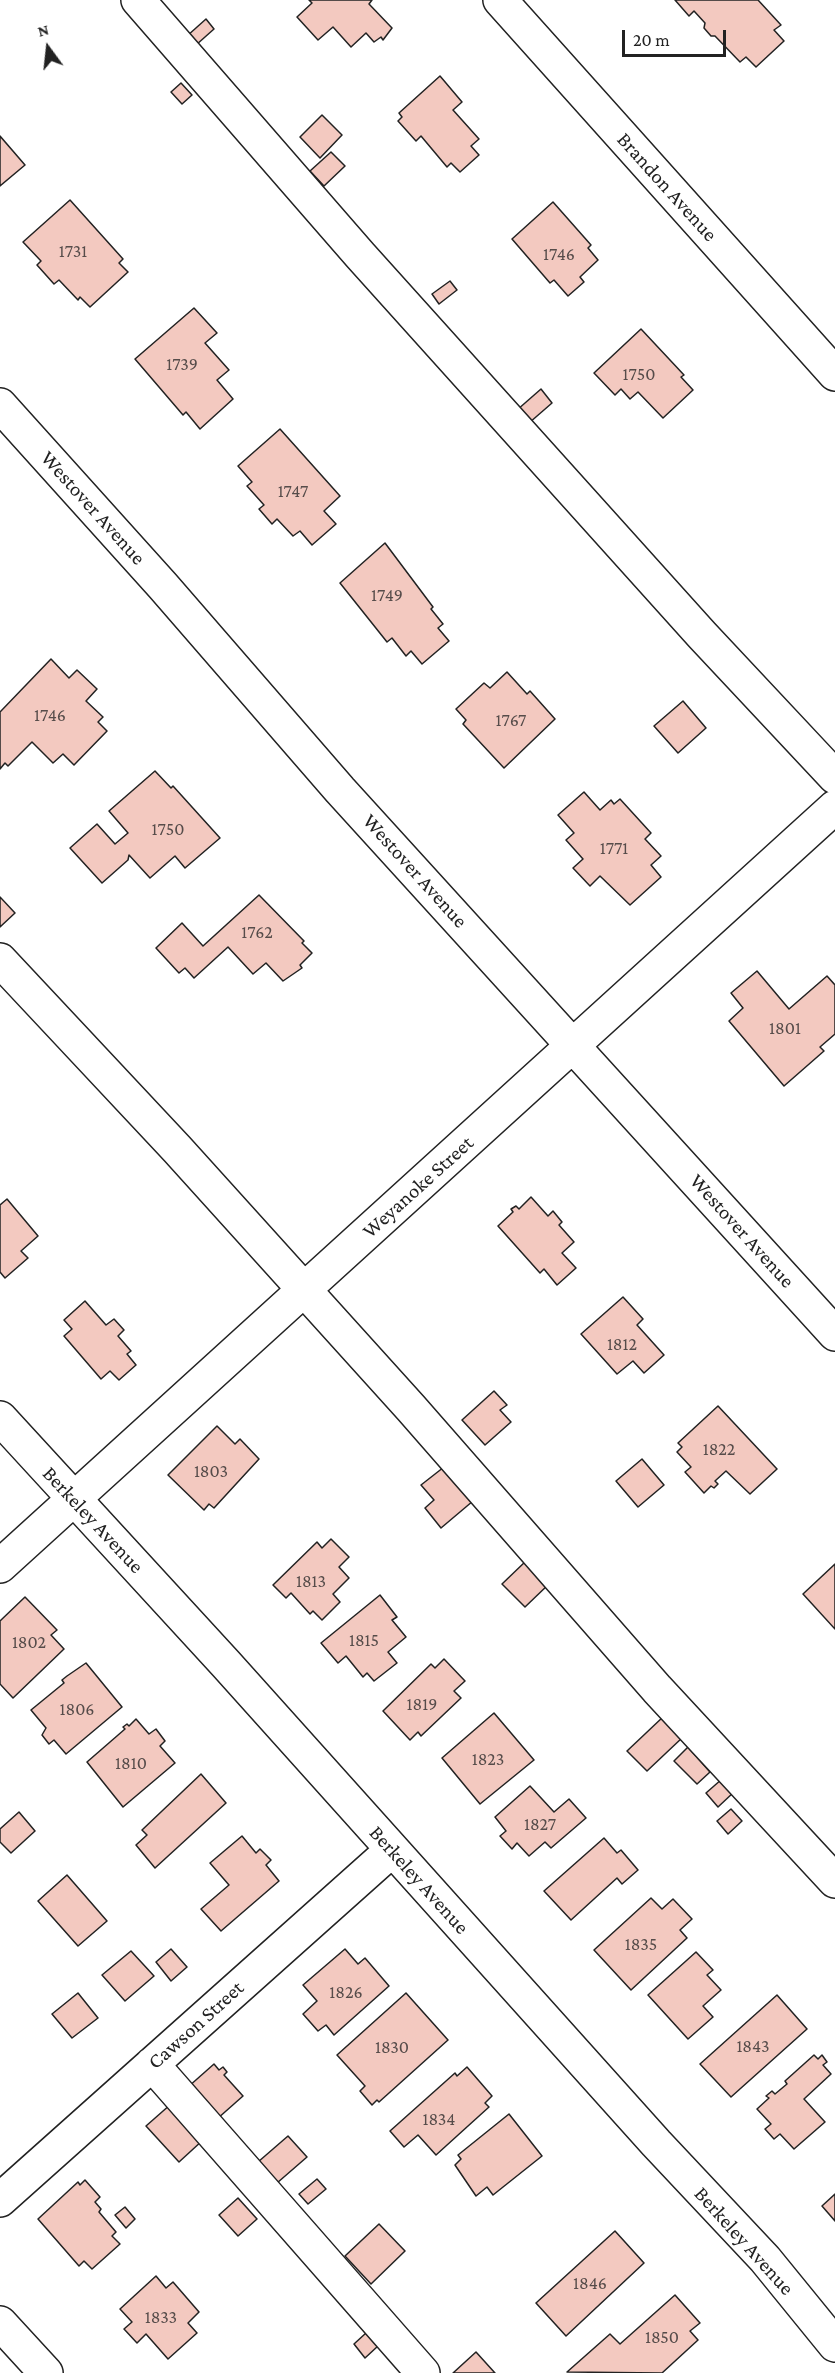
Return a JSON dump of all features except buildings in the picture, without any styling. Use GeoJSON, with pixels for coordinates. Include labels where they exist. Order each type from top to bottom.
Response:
{"type":"FeatureCollection","features":[{"type":"Feature","properties":{"kind":"street"},"geometry":{"type":"LineString","coordinates":[[138,0],[360,255],[702,634],[835,777]]}},
{"type":"Feature","properties":{"kind":"street","name":"Brandon Avenue"},"geometry":{"type":"LineString","coordinates":[[500,0],[835,374]]}},
{"type":"Feature","properties":{"kind":"street","name":"Westover Avenue"},"geometry":{"type":"LineString","coordinates":[[0,405],[164,586],[340,790],[835,1334]]}},
{"type":"Feature","properties":{"kind":"street","name":"Weyanoke Street"},"geometry":{"type":"LineString","coordinates":[[0,1566],[835,807]]}},
{"type":"Feature","properties":{"kind":"street"},"geometry":{"type":"LineString","coordinates":[[0,960],[304,1290],[657,1689],[835,1881]]}},
{"type":"Feature","properties":{"kind":"street","name":"Berkeley Avenue"},"geometry":{"type":"LineString","coordinates":[[0,1418],[226,1664],[656,2143],[765,2259],[835,2345]]}},
{"type":"Feature","properties":{"kind":"street","name":"Cawson Street"},"geometry":{"type":"LineString","coordinates":[[0,2200],[392,1850]]}},
{"type":"Feature","properties":{"kind":"street"},"geometry":{"type":"LineString","coordinates":[[152,2064],[423,2373]]}},
{"type":"Feature","properties":{"kind":"street"},"geometry":{"type":"LineString","coordinates":[[0,2323],[46,2373]]}}]}
